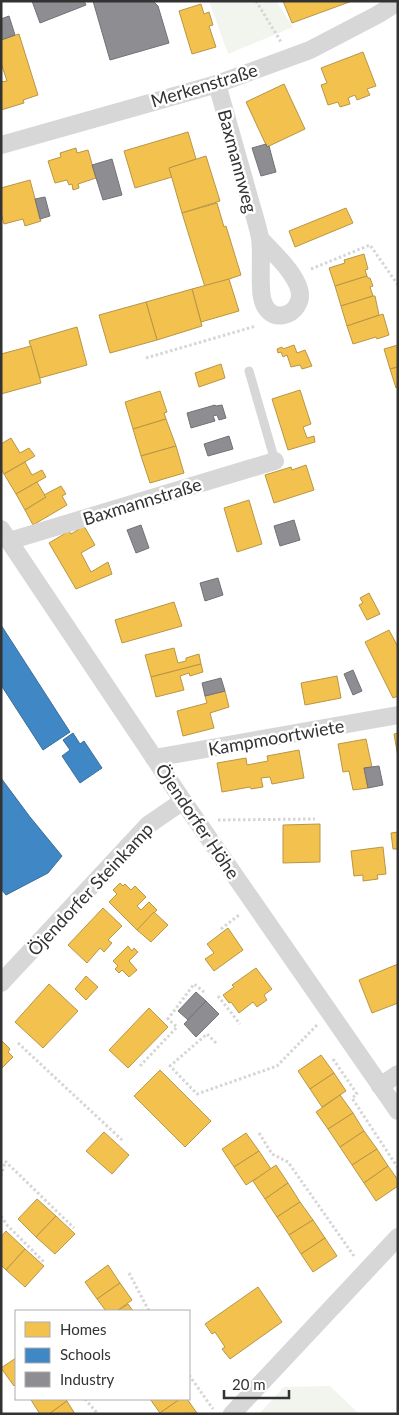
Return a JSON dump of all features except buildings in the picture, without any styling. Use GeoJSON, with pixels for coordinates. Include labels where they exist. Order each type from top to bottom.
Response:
{"type":"FeatureCollection","features":[{"type":"Feature","properties":{"kind":"street","name":"Merkenstraße"},"geometry":{"type":"LineString","coordinates":[[1,145],[217,84],[310,50],[398,2]]}},
{"type":"Feature","properties":{"kind":"street","name":"Baxmannweg"},"geometry":{"type":"LineString","coordinates":[[217,84],[260,238],[261,294],[268,312],[276,316],[285,314],[295,309],[300,301],[299,290],[284,265],[260,238]]}},
{"type":"Feature","properties":{"kind":"street","name":"Baxmannstraße"},"geometry":{"type":"LineString","coordinates":[[5,535],[275,461]]}},
{"type":"Feature","properties":{"kind":"street","name":"Öjendorfer Höhe"},"geometry":{"type":"LineString","coordinates":[[5,535],[182,801],[398,1111]]}},
{"type":"Feature","properties":{"kind":"street","name":"Kampmoortwiete"},"geometry":{"type":"LineString","coordinates":[[154,758],[398,715]]}},
{"type":"Feature","properties":{"kind":"street","name":"Öjendorfer Steinkamp"},"geometry":{"type":"LineString","coordinates":[[1,983],[148,825],[182,801]]}},
{"type":"Feature","properties":{"kind":"street"},"geometry":{"type":"LineString","coordinates":[[380,1086],[398,1074]]}},
{"type":"Feature","properties":{"kind":"street"},"geometry":{"type":"LineString","coordinates":[[232,1414],[398,1237]]}},
{"type":"Feature","properties":{"kind":"lane"},"geometry":{"type":"LineString","coordinates":[[248,371],[275,461]]}},
{"type":"Feature","properties":{"kind":"path"},"geometry":{"type":"LineString","coordinates":[[256,1],[290,57]]}},
{"type":"Feature","properties":{"kind":"path"},"geometry":{"type":"LineString","coordinates":[[292,276],[370,245],[398,285]]}},
{"type":"Feature","properties":{"kind":"path"},"geometry":{"type":"LineString","coordinates":[[146,358],[264,324],[268,312]]}},
{"type":"Feature","properties":{"kind":"path"},"geometry":{"type":"LineString","coordinates":[[196,820],[315,819]]}},
{"type":"Feature","properties":{"kind":"path"},"geometry":{"type":"LineString","coordinates":[[140,1066],[176,1027],[168,1019],[194,984],[204,992]]}},
{"type":"Feature","properties":{"kind":"path"},"geometry":{"type":"LineString","coordinates":[[218,996],[240,1024]]}},
{"type":"Feature","properties":{"kind":"path"},"geometry":{"type":"LineString","coordinates":[[216,1043],[207,1034],[170,1066],[197,1094],[277,1066],[329,1012]]}},
{"type":"Feature","properties":{"kind":"path"},"geometry":{"type":"LineString","coordinates":[[18,1043],[122,1140]]}},
{"type":"Feature","properties":{"kind":"path"},"geometry":{"type":"LineString","coordinates":[[333,1059],[356,1094],[352,1098],[398,1168]]}},
{"type":"Feature","properties":{"kind":"path"},"geometry":{"type":"LineString","coordinates":[[259,1133],[272,1154],[288,1162],[365,1272]]}},
{"type":"Feature","properties":{"kind":"path"},"geometry":{"type":"LineString","coordinates":[[1,1176],[5,1161],[74,1228]]}},
{"type":"Feature","properties":{"kind":"path"},"geometry":{"type":"LineString","coordinates":[[1,1216],[7,1225],[45,1263]]}},
{"type":"Feature","properties":{"kind":"path"},"geometry":{"type":"LineString","coordinates":[[129,1273],[148,1310]]}},
{"type":"Feature","properties":{"kind":"path"},"geometry":{"type":"LineString","coordinates":[[190,1376],[217,1414]]}},
{"type":"Feature","properties":{"kind":"path"},"geometry":{"type":"LineString","coordinates":[[85,1400],[98,1414]]}},
{"type":"Feature","properties":{"kind":"shaded area"},"geometry":{"type":"Polygon","coordinates":[[[209,1],[276,1],[293,27],[228,54],[209,1]]]}},
{"type":"Feature","properties":{"kind":"shaded area"},"geometry":{"type":"Polygon","coordinates":[[[330,1386],[359,1414],[259,1414],[284,1387],[330,1386]]]}}]}
